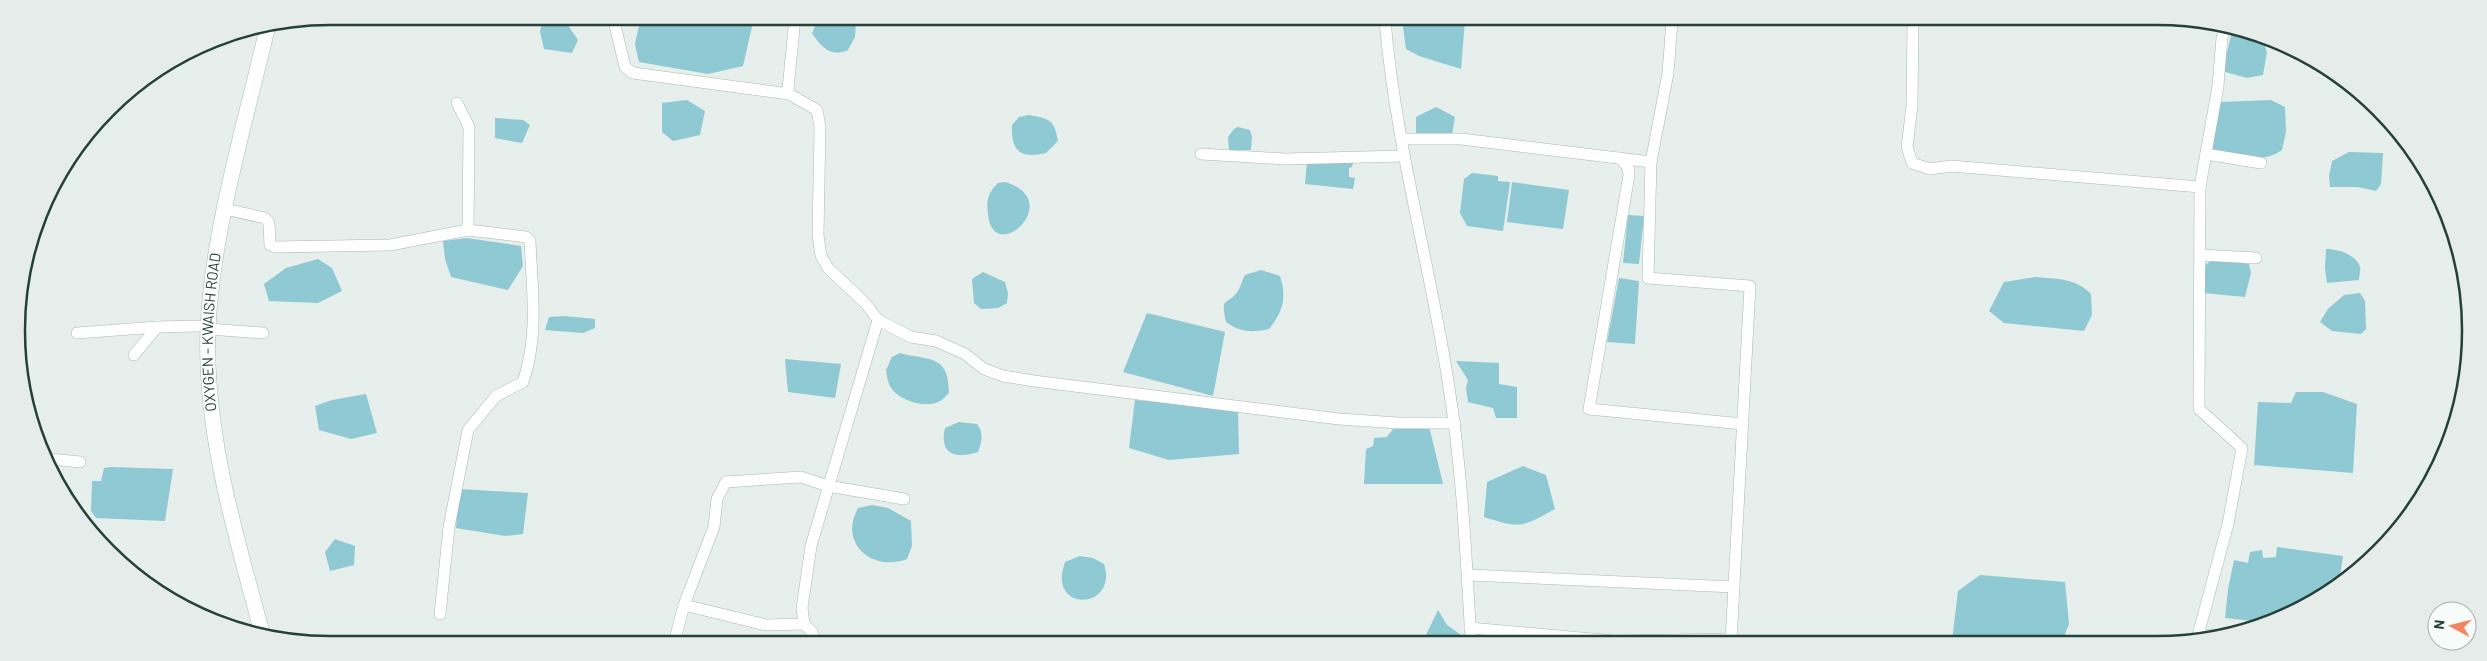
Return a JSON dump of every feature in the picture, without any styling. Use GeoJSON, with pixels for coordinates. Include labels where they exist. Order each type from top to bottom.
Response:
{"type":"FeatureCollection","features":[{"type":"Feature","properties":{"kind":"main road","name":"OXYGEN - KWAISH ROAD"},"geometry":{"type":"LineString","coordinates":[[250,626],[220,505],[206,436],[198,362],[225,209],[266,32]]}},
{"type":"Feature","properties":{"kind":"main road","name":"OXYGEN - KWAISH ROAD"},"geometry":{"type":"LineString","coordinates":[[255,34],[208,246],[203,328],[211,412],[222,480],[261,628]]}},
{"type":"Feature","properties":{"kind":"street"},"geometry":{"type":"LineString","coordinates":[[615,25],[625,67],[633,73],[789,94],[817,110],[820,127],[818,235],[821,256],[828,268],[866,304],[878,320],[911,336],[936,341],[966,354],[984,369],[1003,376],[1034,382],[1339,419],[1398,423],[1455,423]]}},
{"type":"Feature","properties":{"kind":"street"},"geometry":{"type":"LineString","coordinates":[[789,94],[794,25]]}},
{"type":"Feature","properties":{"kind":"street"},"geometry":{"type":"LineString","coordinates":[[1385,25],[1390,79],[1403,156],[1440,333],[1455,423],[1469,575],[1471,636]]}},
{"type":"Feature","properties":{"kind":"street"},"geometry":{"type":"LineString","coordinates":[[1672,25],[1668,73],[1651,162],[1648,278],[1750,286],[1731,636]]}},
{"type":"Feature","properties":{"kind":"street"},"geometry":{"type":"LineString","coordinates":[[1914,25],[1912,106],[1907,147],[1912,163],[1930,169],[1951,166],[2200,187]]}},
{"type":"Feature","properties":{"kind":"street"},"geometry":{"type":"LineString","coordinates":[[2198,633],[2228,524],[2242,448],[2199,409],[2200,187],[2218,86],[2224,33]]}},
{"type":"Feature","properties":{"kind":"street"},"geometry":{"type":"LineString","coordinates":[[457,103],[469,128],[468,230]]}},
{"type":"Feature","properties":{"kind":"street"},"geometry":{"type":"LineString","coordinates":[[1401,139],[1461,139],[1651,162]]}},
{"type":"Feature","properties":{"kind":"street"},"geometry":{"type":"LineString","coordinates":[[1201,154],[1285,159],[1403,156]]}},
{"type":"Feature","properties":{"kind":"street"},"geometry":{"type":"LineString","coordinates":[[2206,154],[2261,163]]}},
{"type":"Feature","properties":{"kind":"street"},"geometry":{"type":"LineString","coordinates":[[1620,158],[1628,167],[1629,174],[1588,409],[1744,424]]}},
{"type":"Feature","properties":{"kind":"street"},"geometry":{"type":"LineString","coordinates":[[225,209],[265,218],[269,223],[270,245],[275,247],[390,245],[468,230],[526,236],[530,242],[534,296],[533,331],[523,382],[496,396],[476,417],[468,430],[449,527],[440,614]]}},
{"type":"Feature","properties":{"kind":"street"},"geometry":{"type":"LineString","coordinates":[[2200,255],[2256,258]]}},
{"type":"Feature","properties":{"kind":"street"},"geometry":{"type":"LineString","coordinates":[[814,636],[804,624],[802,608],[811,546],[878,320]]}},
{"type":"Feature","properties":{"kind":"street"},"geometry":{"type":"LineString","coordinates":[[134,355],[157,327]]}},
{"type":"Feature","properties":{"kind":"street"},"geometry":{"type":"LineString","coordinates":[[77,333],[157,327],[203,328],[263,333]]}},
{"type":"Feature","properties":{"kind":"street"},"geometry":{"type":"LineString","coordinates":[[54,459],[80,462]]}},
{"type":"Feature","properties":{"kind":"street"},"geometry":{"type":"LineString","coordinates":[[676,636],[684,605],[714,527],[717,499],[726,482],[800,477],[828,486],[904,499]]}},
{"type":"Feature","properties":{"kind":"street"},"geometry":{"type":"LineString","coordinates":[[1469,575],[1734,587]]}},
{"type":"Feature","properties":{"kind":"street"},"geometry":{"type":"LineString","coordinates":[[684,605],[766,625],[804,624]]}},
{"type":"Feature","properties":{"kind":"street"},"geometry":{"type":"LineString","coordinates":[[1470,628],[1559,636]]}},
{"type":"Feature","properties":{"kind":"water"},"geometry":{"type":"Polygon","coordinates":[[[542,25],[568,25],[578,40],[572,53],[544,49],[540,31],[542,25]]]}},
{"type":"Feature","properties":{"kind":"water"},"geometry":{"type":"Polygon","coordinates":[[[639,25],[752,25],[743,66],[708,74],[639,62],[635,44],[639,25]]]}},
{"type":"Feature","properties":{"kind":"water"},"geometry":{"type":"Polygon","coordinates":[[[856,25],[855,37],[848,50],[832,52],[823,47],[812,33],[815,26],[856,25]]]}},
{"type":"Feature","properties":{"kind":"water"},"geometry":{"type":"Polygon","coordinates":[[[1404,25],[1465,25],[1461,69],[1419,56],[1406,49],[1404,25]]]}},
{"type":"Feature","properties":{"kind":"water"},"geometry":{"type":"Polygon","coordinates":[[[2231,34],[2264,45],[2267,52],[2263,75],[2247,78],[2222,71],[2231,34]]]}},
{"type":"Feature","properties":{"kind":"water"},"geometry":{"type":"Polygon","coordinates":[[[687,100],[705,111],[700,135],[673,141],[662,132],[662,103],[687,100]]]}},
{"type":"Feature","properties":{"kind":"water"},"geometry":{"type":"Polygon","coordinates":[[[2271,100],[2285,107],[2286,132],[2282,150],[2266,157],[2247,158],[2210,150],[2219,102],[2271,100]]]}},
{"type":"Feature","properties":{"kind":"water"},"geometry":{"type":"Polygon","coordinates":[[[1436,107],[1455,117],[1452,135],[1416,133],[1416,117],[1436,107]]]}},
{"type":"Feature","properties":{"kind":"water"},"geometry":{"type":"Polygon","coordinates":[[[1029,115],[1050,121],[1055,128],[1058,141],[1046,153],[1037,155],[1024,154],[1015,147],[1012,125],[1019,117],[1029,115]]]}},
{"type":"Feature","properties":{"kind":"water"},"geometry":{"type":"Polygon","coordinates":[[[495,118],[523,120],[530,125],[522,143],[495,138],[495,118]]]}},
{"type":"Feature","properties":{"kind":"water"},"geometry":{"type":"Polygon","coordinates":[[[1238,127],[1250,130],[1252,137],[1251,150],[1229,150],[1228,137],[1238,127]]]}},
{"type":"Feature","properties":{"kind":"water"},"geometry":{"type":"Polygon","coordinates":[[[2349,152],[2383,153],[2381,184],[2376,191],[2358,187],[2330,187],[2329,176],[2332,161],[2349,152]]]}},
{"type":"Feature","properties":{"kind":"water"},"geometry":{"type":"Polygon","coordinates":[[[1307,162],[1353,163],[1352,167],[1349,168],[1349,177],[1355,178],[1353,189],[1305,184],[1307,162]]]}},
{"type":"Feature","properties":{"kind":"water"},"geometry":{"type":"Polygon","coordinates":[[[1472,173],[1498,176],[1498,181],[1510,182],[1503,231],[1467,226],[1460,213],[1464,179],[1472,173]]]}},
{"type":"Feature","properties":{"kind":"water"},"geometry":{"type":"Polygon","coordinates":[[[1005,182],[1022,191],[1029,202],[1028,214],[1022,225],[1012,232],[1001,234],[993,229],[987,205],[988,197],[998,183],[1005,182]]]}},
{"type":"Feature","properties":{"kind":"water"},"geometry":{"type":"Polygon","coordinates":[[[1512,182],[1569,190],[1563,229],[1507,222],[1512,182]]]}},
{"type":"Feature","properties":{"kind":"water"},"geometry":{"type":"Polygon","coordinates":[[[1628,215],[1644,216],[1639,264],[1623,263],[1628,215]]]}},
{"type":"Feature","properties":{"kind":"water"},"geometry":{"type":"Polygon","coordinates":[[[467,238],[521,246],[523,266],[508,290],[451,277],[445,259],[443,241],[467,238]]]}},
{"type":"Feature","properties":{"kind":"water"},"geometry":{"type":"Polygon","coordinates":[[[2326,249],[2341,251],[2355,259],[2360,267],[2359,280],[2327,283],[2325,268],[2326,249]]]}},
{"type":"Feature","properties":{"kind":"water"},"geometry":{"type":"Polygon","coordinates":[[[318,259],[332,268],[342,291],[318,303],[269,301],[264,284],[286,268],[318,259]]]}},
{"type":"Feature","properties":{"kind":"water"},"geometry":{"type":"Polygon","coordinates":[[[2213,259],[2249,264],[2251,273],[2245,297],[2203,293],[2204,266],[2213,259]]]}},
{"type":"Feature","properties":{"kind":"water"},"geometry":{"type":"Polygon","coordinates":[[[1261,270],[1280,276],[1283,298],[1278,316],[1269,329],[1257,331],[1241,330],[1226,322],[1224,305],[1238,291],[1245,275],[1261,270]]]}},
{"type":"Feature","properties":{"kind":"water"},"geometry":{"type":"Polygon","coordinates":[[[983,272],[1005,282],[1008,293],[1007,303],[998,308],[981,309],[974,303],[972,279],[983,272]]]}},
{"type":"Feature","properties":{"kind":"water"},"geometry":{"type":"Polygon","coordinates":[[[2035,277],[2072,282],[2091,294],[2092,315],[2084,331],[2004,323],[1989,311],[2004,282],[2035,277]]]}},
{"type":"Feature","properties":{"kind":"water"},"geometry":{"type":"Polygon","coordinates":[[[1619,278],[1639,281],[1635,344],[1607,342],[1619,278]]]}},
{"type":"Feature","properties":{"kind":"water"},"geometry":{"type":"Polygon","coordinates":[[[2360,293],[2365,301],[2366,329],[2361,334],[2332,331],[2320,322],[2328,309],[2344,295],[2360,293]]]}},
{"type":"Feature","properties":{"kind":"water"},"geometry":{"type":"Polygon","coordinates":[[[1147,313],[1225,332],[1213,396],[1123,372],[1147,313]]]}},
{"type":"Feature","properties":{"kind":"water"},"geometry":{"type":"Polygon","coordinates":[[[565,316],[595,319],[595,328],[583,333],[545,330],[549,317],[565,316]]]}},
{"type":"Feature","properties":{"kind":"water"},"geometry":{"type":"Polygon","coordinates":[[[900,353],[935,361],[941,365],[948,380],[949,393],[935,403],[921,404],[907,400],[896,393],[890,385],[886,370],[892,357],[900,353]]]}},
{"type":"Feature","properties":{"kind":"water"},"geometry":{"type":"Polygon","coordinates":[[[785,359],[841,364],[835,398],[788,392],[785,359]]]}},
{"type":"Feature","properties":{"kind":"water"},"geometry":{"type":"Polygon","coordinates":[[[1456,361],[1499,363],[1499,384],[1517,387],[1517,418],[1496,418],[1493,408],[1468,402],[1466,388],[1468,380],[1456,361]]]}},
{"type":"Feature","properties":{"kind":"water"},"geometry":{"type":"Polygon","coordinates":[[[2296,392],[2323,392],[2357,404],[2353,473],[2254,465],[2258,402],[2291,403],[2296,392]]]}},
{"type":"Feature","properties":{"kind":"water"},"geometry":{"type":"Polygon","coordinates":[[[366,394],[377,433],[351,439],[319,430],[315,406],[332,400],[366,394]]]}},
{"type":"Feature","properties":{"kind":"water"},"geometry":{"type":"Polygon","coordinates":[[[1135,400],[1238,410],[1239,454],[1169,460],[1129,448],[1135,400]]]}},
{"type":"Feature","properties":{"kind":"water"},"geometry":{"type":"Polygon","coordinates":[[[959,422],[977,424],[979,427],[982,437],[978,452],[956,455],[947,449],[944,437],[945,428],[959,422]]]}},
{"type":"Feature","properties":{"kind":"water"},"geometry":{"type":"Polygon","coordinates":[[[1429,426],[1443,484],[1364,484],[1366,449],[1373,446],[1374,438],[1387,437],[1393,429],[1429,426]]]}},
{"type":"Feature","properties":{"kind":"water"},"geometry":{"type":"Polygon","coordinates":[[[1523,466],[1546,475],[1555,509],[1535,520],[1521,524],[1506,523],[1484,517],[1487,482],[1523,466]]]}},
{"type":"Feature","properties":{"kind":"water"},"geometry":{"type":"Polygon","coordinates":[[[104,468],[173,469],[165,521],[96,518],[91,511],[92,481],[101,481],[104,468]]]}},
{"type":"Feature","properties":{"kind":"water"},"geometry":{"type":"Polygon","coordinates":[[[459,489],[528,493],[523,534],[505,536],[456,528],[459,489]]]}},
{"type":"Feature","properties":{"kind":"water"},"geometry":{"type":"Polygon","coordinates":[[[872,505],[888,508],[911,521],[912,546],[907,559],[882,562],[862,552],[856,543],[852,533],[853,521],[858,508],[872,505]]]}},
{"type":"Feature","properties":{"kind":"water"},"geometry":{"type":"Polygon","coordinates":[[[335,539],[355,546],[354,565],[330,571],[325,552],[335,539]]]}},
{"type":"Feature","properties":{"kind":"water"},"geometry":{"type":"Polygon","coordinates":[[[2277,547],[2343,556],[2340,574],[2326,585],[2292,604],[2252,621],[2225,618],[2234,560],[2248,563],[2250,552],[2262,550],[2263,558],[2276,557],[2277,547]]]}},
{"type":"Feature","properties":{"kind":"water"},"geometry":{"type":"Polygon","coordinates":[[[1080,556],[1093,558],[1104,564],[1106,579],[1102,590],[1093,597],[1083,600],[1073,598],[1065,591],[1062,579],[1065,562],[1080,556]]]}},
{"type":"Feature","properties":{"kind":"water"},"geometry":{"type":"Polygon","coordinates":[[[1980,575],[2065,582],[2069,624],[2064,636],[1953,636],[1958,591],[1980,575]]]}},
{"type":"Feature","properties":{"kind":"water"},"geometry":{"type":"Polygon","coordinates":[[[1438,610],[1447,625],[1463,636],[1425,636],[1438,610]]]}}]}
